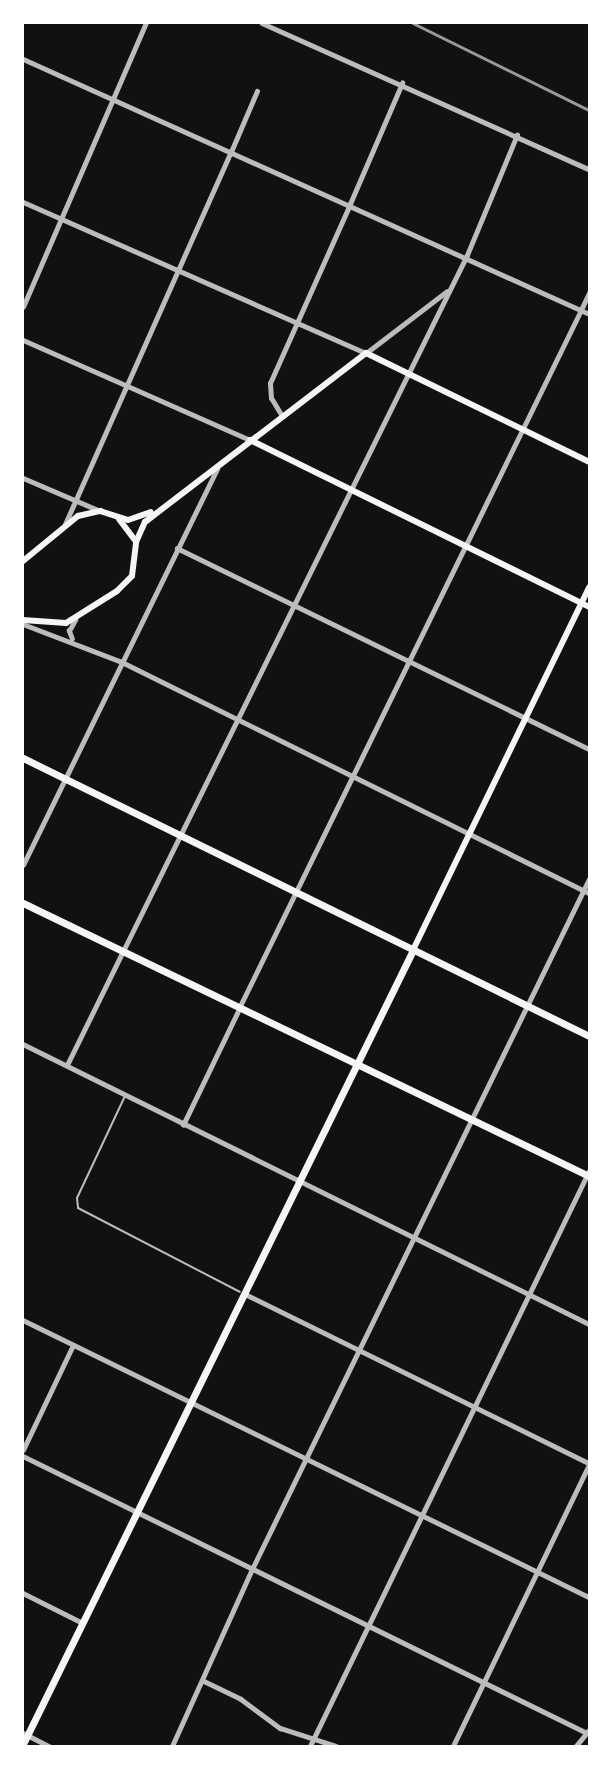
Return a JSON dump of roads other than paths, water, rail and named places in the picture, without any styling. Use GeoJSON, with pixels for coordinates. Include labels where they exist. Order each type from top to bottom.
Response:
{"type":"FeatureCollection","features":[{"type":"Feature","properties":{"kind":"main road"},"geometry":{"type":"LineString","coordinates":[[23,622],[51,625],[75,620],[129,580],[136,564],[136,542],[142,525],[166,503],[366,353],[589,462]]}},
{"type":"Feature","properties":{"kind":"main road"},"geometry":{"type":"LineString","coordinates":[[250,440],[589,607]]}},
{"type":"Feature","properties":{"kind":"main road"},"geometry":{"type":"LineString","coordinates":[[23,561],[65,524],[100,511],[119,519],[141,517],[166,503]]}},
{"type":"Feature","properties":{"kind":"main road"},"geometry":{"type":"LineString","coordinates":[[119,519],[136,542]]}},
{"type":"Feature","properties":{"kind":"main road"},"geometry":{"type":"LineString","coordinates":[[23,1744],[25,1734],[83,1623],[245,1294],[589,587]]}},
{"type":"Feature","properties":{"kind":"main road"},"geometry":{"type":"LineString","coordinates":[[23,611],[33,621]]}},
{"type":"Feature","properties":{"kind":"main road"},"geometry":{"type":"LineString","coordinates":[[23,758],[589,1036]]}},
{"type":"Feature","properties":{"kind":"main road"},"geometry":{"type":"LineString","coordinates":[[23,903],[355,1066],[589,1174]]}},
{"type":"Feature","properties":{"kind":"street"},"geometry":{"type":"LineString","coordinates":[[23,307],[146,23]]}},
{"type":"Feature","properties":{"kind":"street"},"geometry":{"type":"LineString","coordinates":[[262,23],[402,83],[589,169]]}},
{"type":"Feature","properties":{"kind":"street"},"geometry":{"type":"LineString","coordinates":[[23,60],[467,256],[589,314]]}},
{"type":"Feature","properties":{"kind":"street"},"geometry":{"type":"LineString","coordinates":[[282,416],[269,391],[296,323],[402,83]]}},
{"type":"Feature","properties":{"kind":"street"},"geometry":{"type":"LineString","coordinates":[[65,524],[129,386],[257,92]]}},
{"type":"Feature","properties":{"kind":"street"},"geometry":{"type":"LineString","coordinates":[[67,1065],[407,371],[467,256],[517,135]]}},
{"type":"Feature","properties":{"kind":"street"},"geometry":{"type":"LineString","coordinates":[[23,202],[366,353],[450,289]]}},
{"type":"Feature","properties":{"kind":"street"},"geometry":{"type":"LineString","coordinates":[[183,1125],[589,293]]}},
{"type":"Feature","properties":{"kind":"street"},"geometry":{"type":"LineString","coordinates":[[23,340],[250,440]]}},
{"type":"Feature","properties":{"kind":"street"},"geometry":{"type":"LineString","coordinates":[[23,864],[221,462]]}},
{"type":"Feature","properties":{"kind":"street"},"geometry":{"type":"LineString","coordinates":[[23,478],[100,511]]}},
{"type":"Feature","properties":{"kind":"street"},"geometry":{"type":"LineString","coordinates":[[177,548],[589,749]]}},
{"type":"Feature","properties":{"kind":"street"},"geometry":{"type":"LineString","coordinates":[[72,640],[69,632],[75,620]]}},
{"type":"Feature","properties":{"kind":"street"},"geometry":{"type":"LineString","coordinates":[[23,622],[122,662],[354,774],[587,892]]}},
{"type":"Feature","properties":{"kind":"street"},"geometry":{"type":"LineString","coordinates":[[172,1746],[204,1681],[252,1569],[470,1121],[587,892],[589,880]]}},
{"type":"Feature","properties":{"kind":"street"},"geometry":{"type":"LineString","coordinates":[[23,1044],[589,1324]]}},
{"type":"Feature","properties":{"kind":"street"},"geometry":{"type":"LineString","coordinates":[[310,1746],[589,1174]]}},
{"type":"Feature","properties":{"kind":"street"},"geometry":{"type":"LineString","coordinates":[[245,1294],[589,1464],[453,1746]]}},
{"type":"Feature","properties":{"kind":"street"},"geometry":{"type":"LineString","coordinates":[[23,1320],[589,1597]]}},
{"type":"Feature","properties":{"kind":"street"},"geometry":{"type":"LineString","coordinates":[[23,1450],[73,1345]]}},
{"type":"Feature","properties":{"kind":"street"},"geometry":{"type":"LineString","coordinates":[[23,1456],[588,1732],[576,1746]]}},
{"type":"Feature","properties":{"kind":"street"},"geometry":{"type":"LineString","coordinates":[[23,1593],[83,1623]]}},
{"type":"Feature","properties":{"kind":"street"},"geometry":{"type":"LineString","coordinates":[[204,1681],[280,1728],[315,1736],[336,1746]]}},
{"type":"Feature","properties":{"kind":"street"},"geometry":{"type":"LineString","coordinates":[[25,1734],[49,1746]]}},
{"type":"Feature","properties":{"kind":"lane"},"geometry":{"type":"LineString","coordinates":[[126,1095],[77,1198],[78,1208],[245,1294]]}},
{"type":"Feature","properties":{"kind":"railway"},"geometry":{"type":"LineString","coordinates":[[413,23],[589,110]]}}]}
